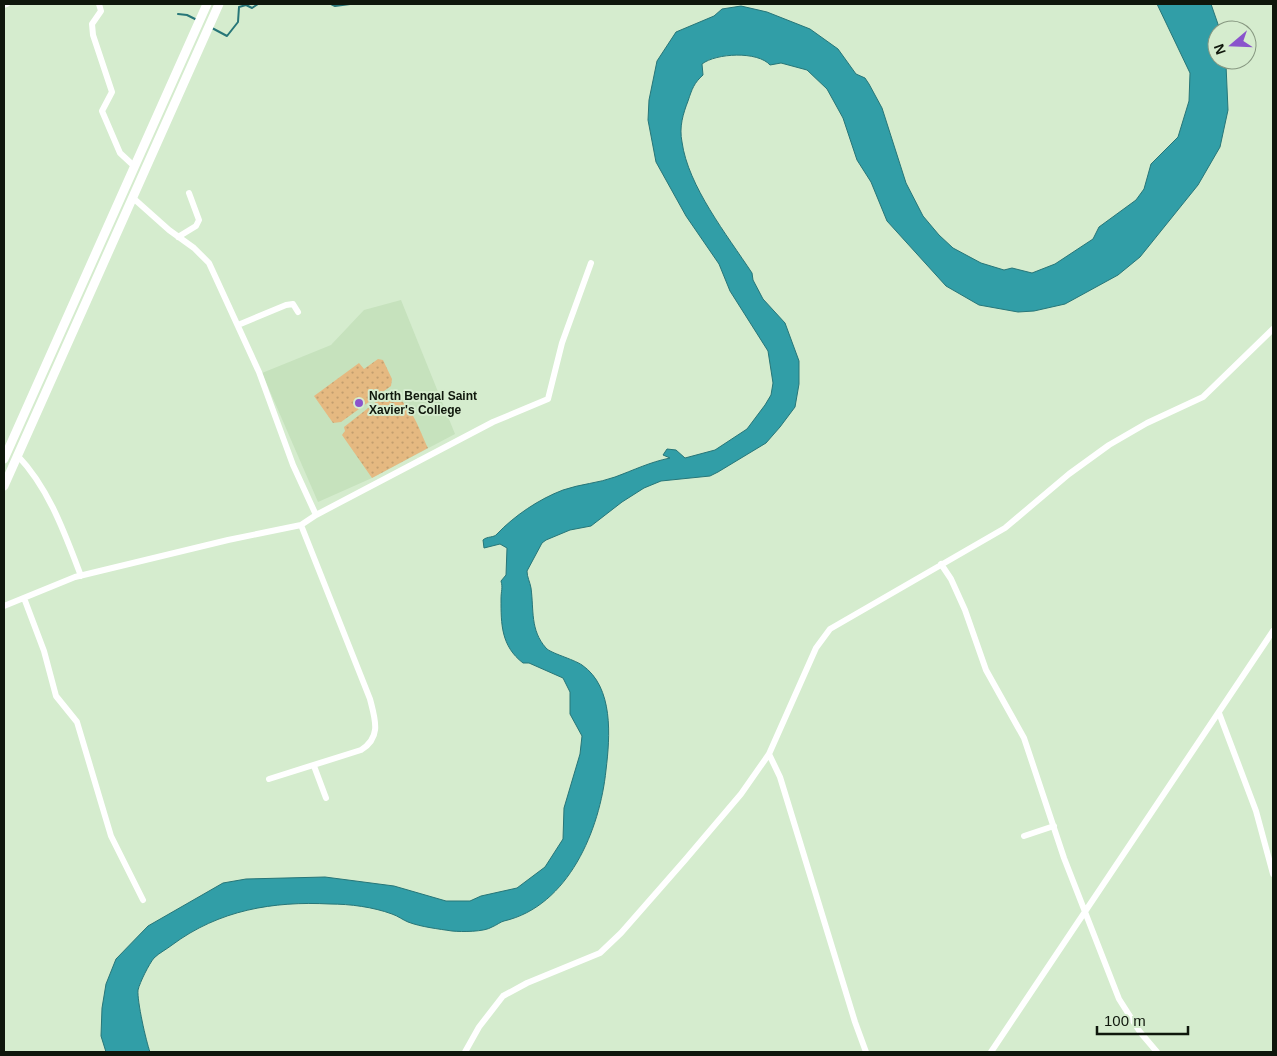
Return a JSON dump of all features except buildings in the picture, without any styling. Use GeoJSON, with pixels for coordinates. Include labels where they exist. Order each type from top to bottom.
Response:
{"type":"FeatureCollection","features":[{"type":"Feature","properties":{"kind":"highway"},"geometry":{"type":"LineString","coordinates":[[4,459],[6,444],[207,4]]}},
{"type":"Feature","properties":{"kind":"highway"},"geometry":{"type":"LineString","coordinates":[[4,486],[219,4]]}},
{"type":"Feature","properties":{"kind":"street"},"geometry":{"type":"LineString","coordinates":[[99,4],[101,11],[92,24],[93,35],[112,92],[102,111],[117,146],[126,160],[134,166]]}},
{"type":"Feature","properties":{"kind":"street"},"geometry":{"type":"LineString","coordinates":[[178,237],[196,226],[199,220],[190,193]]}},
{"type":"Feature","properties":{"kind":"street"},"geometry":{"type":"LineString","coordinates":[[132,197],[178,237],[194,248],[209,264],[259,372],[293,465],[309,504],[316,515]]}},
{"type":"Feature","properties":{"kind":"street"},"geometry":{"type":"LineString","coordinates":[[4,606],[81,576],[228,540],[301,525],[316,515],[493,422],[548,398],[562,343],[591,263]]}},
{"type":"Feature","properties":{"kind":"street"},"geometry":{"type":"LineString","coordinates":[[238,325],[286,304],[293,304],[298,312]]}},
{"type":"Feature","properties":{"kind":"street"},"geometry":{"type":"LineString","coordinates":[[465,1052],[479,1027],[504,996],[526,983],[589,959],[610,944],[741,794],[769,754],[816,648],[824,635],[851,616],[981,543],[1022,516],[1069,474],[1109,445],[1147,423],[1203,397],[1273,329]]}},
{"type":"Feature","properties":{"kind":"street"},"geometry":{"type":"LineString","coordinates":[[17,456],[37,479],[62,528],[81,576]]}},
{"type":"Feature","properties":{"kind":"street"},"geometry":{"type":"LineString","coordinates":[[269,779],[361,750],[368,745],[377,728],[370,698],[301,525]]}},
{"type":"Feature","properties":{"kind":"street"},"geometry":{"type":"LineString","coordinates":[[941,564],[952,579],[986,670],[1024,738],[1085,913],[1119,999],[1140,1032],[1157,1052]]}},
{"type":"Feature","properties":{"kind":"street"},"geometry":{"type":"LineString","coordinates":[[24,598],[41,642],[56,696],[77,722],[112,836],[143,900]]}},
{"type":"Feature","properties":{"kind":"street"},"geometry":{"type":"LineString","coordinates":[[991,1052],[1273,631]]}},
{"type":"Feature","properties":{"kind":"street"},"geometry":{"type":"LineString","coordinates":[[1219,714],[1256,811],[1273,874]]}},
{"type":"Feature","properties":{"kind":"street"},"geometry":{"type":"LineString","coordinates":[[769,754],[780,777],[855,1022],[866,1052]]}},
{"type":"Feature","properties":{"kind":"street"},"geometry":{"type":"LineString","coordinates":[[314,766],[326,798]]}},
{"type":"Feature","properties":{"kind":"street"},"geometry":{"type":"LineString","coordinates":[[1024,836],[1054,826]]}},
{"type":"Feature","properties":{"kind":"shaded area","name":"North Bengal Saint Xavier's College"},"geometry":{"type":"Polygon","coordinates":[[[401,300],[455,434],[372,478],[318,502],[262,373],[331,345],[364,310],[401,300]]]}},
{"type":"Feature","properties":{"kind":"shaded area"},"geometry":{"type":"Polygon","coordinates":[[[378,359],[383,360],[392,379],[391,386],[341,422],[333,423],[314,396],[359,363],[364,369],[378,359]]]}},
{"type":"Feature","properties":{"kind":"shaded area"},"geometry":{"type":"Polygon","coordinates":[[[386,394],[394,396],[407,407],[413,415],[428,448],[372,478],[342,435],[345,431],[344,427],[386,394]]]}},
{"type":"Feature","properties":{"kind":"water"},"geometry":{"type":"Polygon","coordinates":[[[1157,4],[1211,4],[1217,20],[1207,20],[1207,70],[1226,70],[1228,110],[1220,147],[1198,185],[1140,257],[1118,275],[1065,304],[1034,311],[1018,312],[979,305],[946,286],[887,221],[871,182],[857,160],[843,118],[827,89],[807,70],[781,63],[770,65],[756,57],[737,55],[708,60],[702,64],[703,75],[692,90],[682,121],[681,136],[686,159],[700,193],[752,273],[753,280],[763,299],[785,323],[799,361],[799,384],[795,407],[766,443],[710,476],[661,481],[644,488],[591,526],[570,530],[546,540],[542,543],[527,571],[537,634],[548,650],[582,665],[592,674],[600,686],[608,713],[609,728],[603,793],[588,840],[577,862],[563,882],[547,899],[527,913],[484,930],[456,931],[430,928],[408,922],[377,909],[361,906],[309,903],[267,906],[247,910],[208,923],[156,956],[143,978],[138,995],[150,1052],[106,1052],[101,1036],[102,1008],[106,984],[116,959],[148,926],[223,883],[246,879],[325,877],[394,886],[446,901],[470,901],[481,896],[517,888],[545,867],[563,839],[564,808],[580,754],[582,736],[570,714],[570,692],[563,678],[529,663],[523,663],[506,642],[501,617],[501,581],[506,575],[507,548],[500,544],[484,548],[483,540],[496,535],[519,515],[545,498],[563,490],[609,479],[670,458],[663,455],[667,449],[676,450],[685,458],[715,450],[747,429],[771,395],[773,383],[768,351],[730,291],[719,264],[686,216],[656,162],[648,120],[649,100],[657,61],[676,32],[714,16],[722,9],[741,6],[767,12],[810,29],[838,49],[856,74],[865,78],[869,84],[882,108],[906,183],[923,216],[939,235],[953,248],[981,263],[1004,270],[1012,268],[1032,273],[1055,264],[1093,239],[1099,227],[1136,200],[1144,189],[1151,164],[1178,137],[1189,101],[1190,73],[1157,4]]]}},
{"type":"Feature","properties":{"kind":"waterway"},"geometry":{"type":"LineString","coordinates":[[212,28],[227,36],[238,22],[239,7],[246,5],[252,8],[258,4]]}},
{"type":"Feature","properties":{"kind":"waterway"},"geometry":{"type":"LineString","coordinates":[[331,4],[335,6],[350,4]]}},
{"type":"Feature","properties":{"kind":"waterway"},"geometry":{"type":"LineString","coordinates":[[178,14],[187,15],[197,20]]}},
{"type":"Feature","properties":{"kind":"place","name":"North Bengal Saint Xavier's College"},"geometry":{"type":"Point","coordinates":[359,403]}}]}
